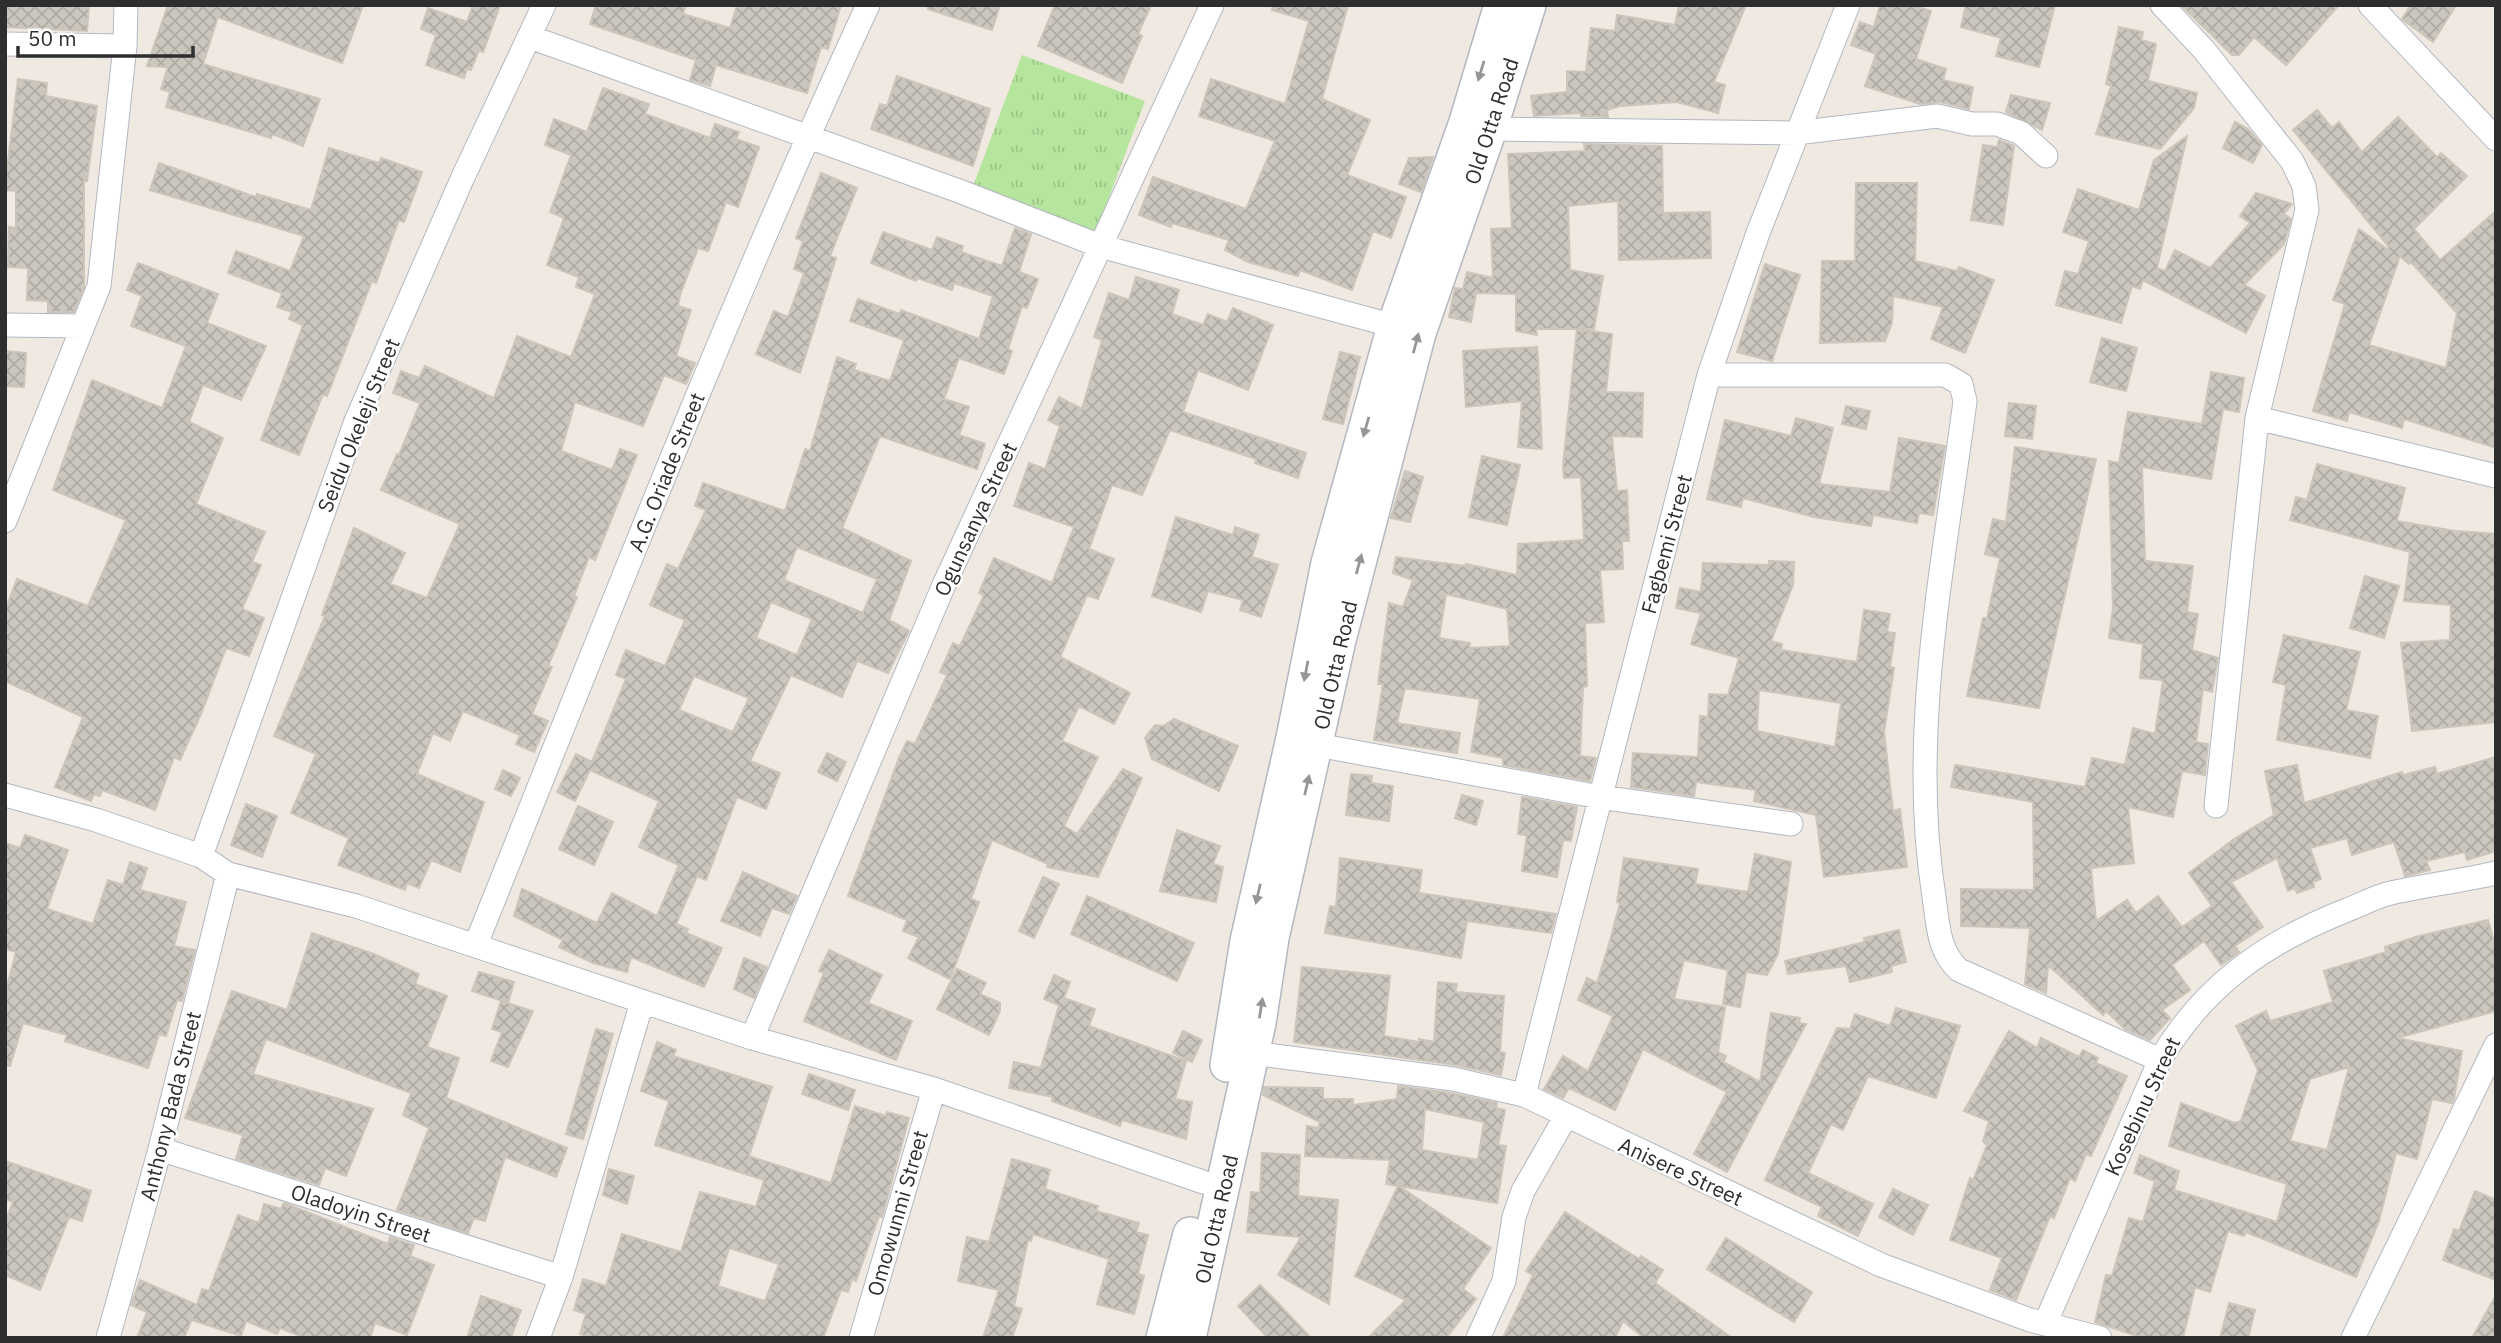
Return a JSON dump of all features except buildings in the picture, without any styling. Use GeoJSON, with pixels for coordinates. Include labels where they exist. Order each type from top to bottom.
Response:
{"type":"FeatureCollection","features":[{"type":"Feature","properties":{"kind":"street"},"geometry":{"type":"LineString","coordinates":[[5,520],[99,286],[125,47],[125,5]]}},
{"type":"Feature","properties":{"kind":"street","name":"Seidu Okeleji Street"},"geometry":{"type":"LineString","coordinates":[[201,856],[356,421],[463,177],[544,5]]}},
{"type":"Feature","properties":{"kind":"street","name":"A.G. Oriade Street"},"geometry":{"type":"LineString","coordinates":[[476,944],[710,364],[807,136],[868,5]]}},
{"type":"Feature","properties":{"kind":"street","name":"Ogunsanya Street"},"geometry":{"type":"LineString","coordinates":[[752,1038],[943,587],[1212,5]]}},
{"type":"Feature","properties":{"kind":"street","name":"Old Otta Road"},"geometry":{"type":"LineString","coordinates":[[1189,1338],[1251,1053],[1272,938],[1317,745],[1326,637],[1328,563],[1394,326],[1466,122],[1501,5]]}},
{"type":"Feature","properties":{"kind":"street","name":"Old Otta Road"},"geometry":{"type":"LineString","coordinates":[[1163,1338],[1203,1182],[1233,1038],[1247,942],[1293,738],[1419,332],[1490,129],[1529,5]]}},
{"type":"Feature","properties":{"kind":"street","name":"Fagbemi Street"},"geometry":{"type":"LineString","coordinates":[[1524,1095],[1709,375],[1796,133],[1848,5]]}},
{"type":"Feature","properties":{"kind":"street"},"geometry":{"type":"LineString","coordinates":[[2162,5],[2204,50],[2292,161],[2304,186],[2308,210],[2257,418],[2216,807]]}},
{"type":"Feature","properties":{"kind":"street"},"geometry":{"type":"LineString","coordinates":[[2370,5],[2496,139]]}},
{"type":"Feature","properties":{"kind":"street"},"geometry":{"type":"LineString","coordinates":[[530,37],[807,136],[1100,246],[1394,326]]}},
{"type":"Feature","properties":{"kind":"street"},"geometry":{"type":"LineString","coordinates":[[5,44],[125,47]]}},
{"type":"Feature","properties":{"kind":"street"},"geometry":{"type":"LineString","coordinates":[[1490,129],[1796,133],[1937,116],[1972,124],[1997,124],[2021,133],[2046,156]]}},
{"type":"Feature","properties":{"kind":"street"},"geometry":{"type":"LineString","coordinates":[[5,325],[83,326]]}},
{"type":"Feature","properties":{"kind":"street"},"geometry":{"type":"LineString","coordinates":[[1709,375],[1945,376],[1961,384],[1965,401],[1933,653],[1922,769],[1930,870],[1941,944],[1948,960],[1959,970],[2160,1060]]}},
{"type":"Feature","properties":{"kind":"street"},"geometry":{"type":"LineString","coordinates":[[2257,418],[2496,476]]}},
{"type":"Feature","properties":{"kind":"street"},"geometry":{"type":"LineString","coordinates":[[1317,745],[1600,797],[1791,824]]}},
{"type":"Feature","properties":{"kind":"street"},"geometry":{"type":"LineString","coordinates":[[5,795],[96,820],[201,856],[228,874],[356,906],[752,1038],[934,1089],[1203,1182]]}},
{"type":"Feature","properties":{"kind":"street","name":"Kosebinu Street"},"geometry":{"type":"LineString","coordinates":[[2031,1327],[2160,1060],[2178,1029],[2232,972],[2265,950],[2329,917],[2390,893],[2496,873]]}},
{"type":"Feature","properties":{"kind":"street","name":"Anthony Bada Street"},"geometry":{"type":"LineString","coordinates":[[108,1338],[160,1149],[228,874]]}},
{"type":"Feature","properties":{"kind":"street"},"geometry":{"type":"LineString","coordinates":[[538,1338],[561,1278],[642,1002]]}},
{"type":"Feature","properties":{"kind":"street"},"geometry":{"type":"LineString","coordinates":[[2353,1338],[2496,1045]]}},
{"type":"Feature","properties":{"kind":"street","name":"Anisere Street"},"geometry":{"type":"LineString","coordinates":[[1251,1053],[1453,1079],[1524,1095],[1881,1265],[2031,1327],[2100,1338]]}},
{"type":"Feature","properties":{"kind":"street","name":"Omowunmi Street"},"geometry":{"type":"LineString","coordinates":[[861,1338],[934,1089]]}},
{"type":"Feature","properties":{"kind":"street"},"geometry":{"type":"LineString","coordinates":[[1479,1338],[1504,1281],[1514,1217],[1523,1191],[1566,1116]]}},
{"type":"Feature","properties":{"kind":"street","name":"Oladoyin Street"},"geometry":{"type":"LineString","coordinates":[[160,1149],[561,1278]]}},
{"type":"Feature","properties":{"kind":"green space"},"geometry":{"type":"Polygon","coordinates":[[[1022,55],[1145,101],[1095,235],[972,189],[1022,55]]]}}]}
